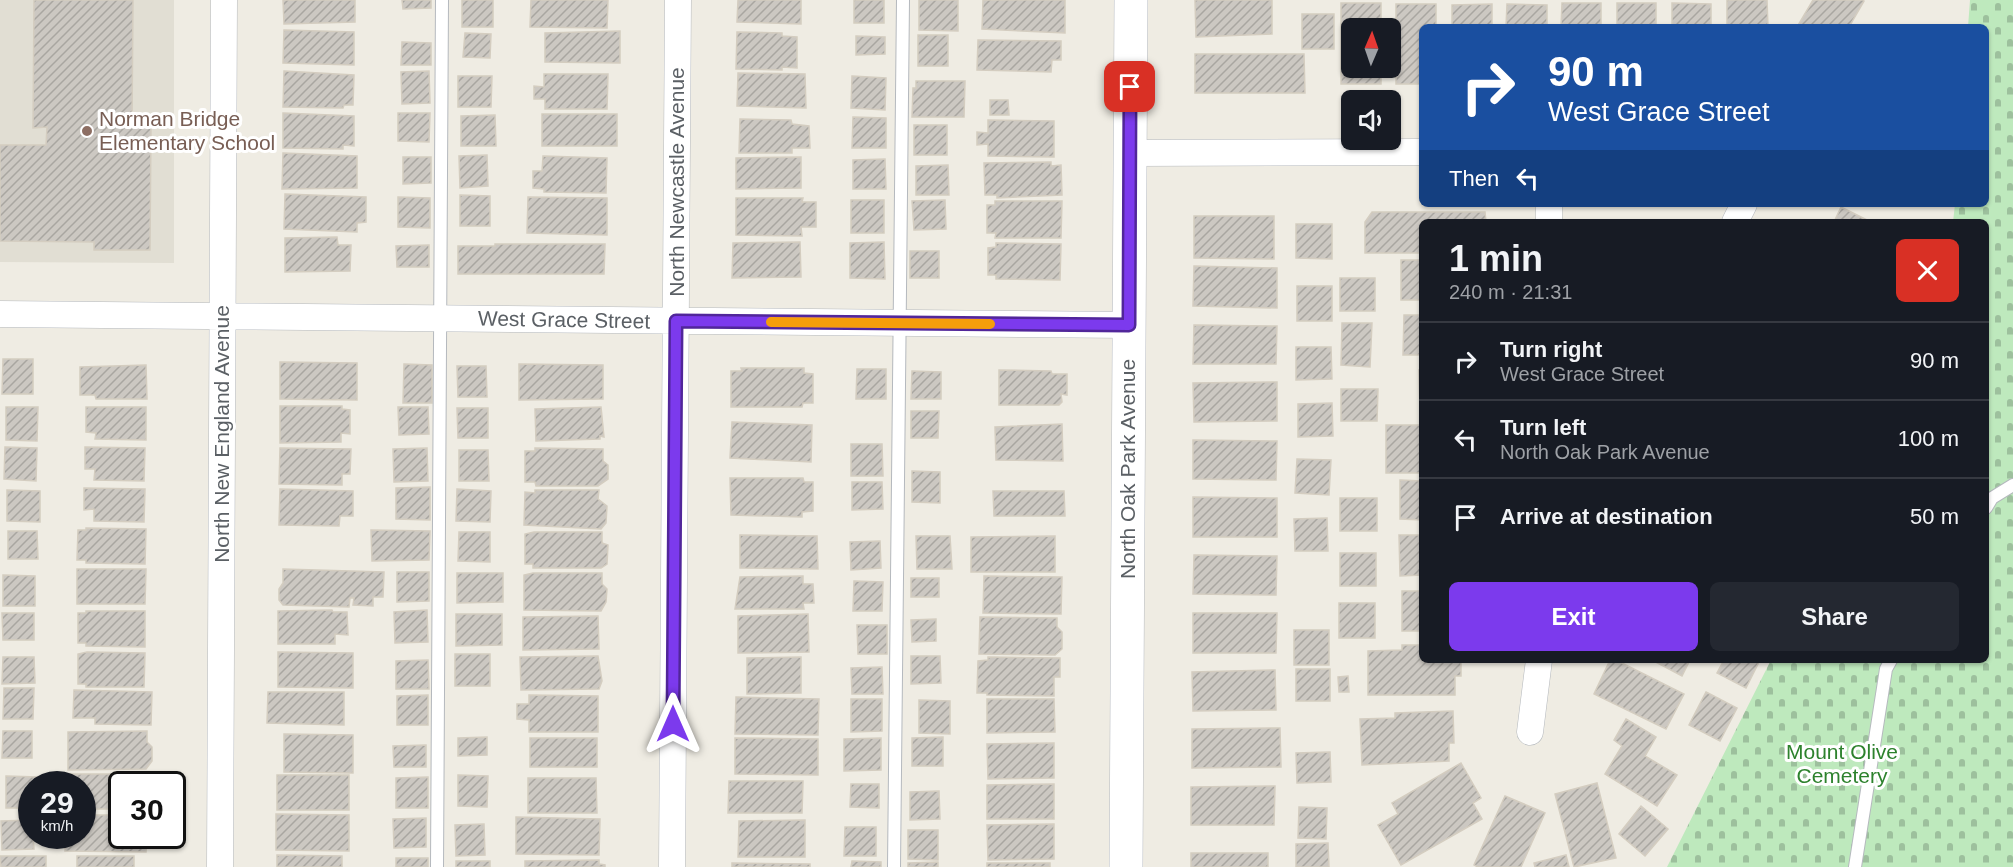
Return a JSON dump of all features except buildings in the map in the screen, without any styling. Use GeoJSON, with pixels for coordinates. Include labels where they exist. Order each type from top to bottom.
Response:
{"type":"FeatureCollection","features":[{"type":"Feature","properties":{"kind":"street","name":"North New England Avenue"},"geometry":{"type":"LineString","coordinates":[[220,867],[224,0]]}},
{"type":"Feature","properties":{"kind":"street","name":"North Newcastle Avenue"},"geometry":{"type":"LineString","coordinates":[[672,867],[678,0]]}},
{"type":"Feature","properties":{"kind":"street","name":"North Oak Park Avenue"},"geometry":{"type":"LineString","coordinates":[[1126,867],[1131,0]]}},
{"type":"Feature","properties":{"kind":"street"},"geometry":{"type":"LineString","coordinates":[[1130,153],[1419,152]]}},
{"type":"Feature","properties":{"kind":"street","name":"West Grace Street"},"geometry":{"type":"LineString","coordinates":[[0,314],[1129,325]]}},
{"type":"Feature","properties":{"kind":"street"},"geometry":{"type":"LineString","coordinates":[[1530,732],[1539,663]]}},
{"type":"Feature","properties":{"kind":"lane"},"geometry":{"type":"LineString","coordinates":[[437,867],[442,0]]}},
{"type":"Feature","properties":{"kind":"lane"},"geometry":{"type":"LineString","coordinates":[[894,867],[902,323],[903,0]]}},
{"type":"Feature","properties":{"kind":"lane"},"geometry":{"type":"LineString","coordinates":[[1989,503],[1992,498],[2013,485]]}},
{"type":"Feature","properties":{"kind":"lane"},"geometry":{"type":"LineString","coordinates":[[1855,867],[1886,669],[1889,663]]}},
{"type":"Feature","properties":{"kind":"shaded area","name":"Norman Bridge Elementary School"},"geometry":{"type":"Polygon","coordinates":[[[0,0],[174,0],[174,263],[0,262],[0,0]]]}},
{"type":"Feature","properties":{"kind":"green space","name":"Mount Olive Cemetery"},"geometry":{"type":"Polygon","coordinates":[[[1970,0],[2013,0],[2013,867],[1667,867],[1769,663],[1989,663],[1989,219],[1953,219],[1955,207],[1989,207],[1989,24],[1968,24],[1970,0]]]}},
{"type":"Feature","properties":{"kind":"slow traffic"},"geometry":{"type":"LineString","coordinates":[[771,322],[990,324]]}},
{"type":"Feature","properties":{"kind":"place","name":"Norman Bridge Elementary School"},"geometry":{"type":"Point","coordinates":[87,131]}},
{"type":"Feature","properties":{"kind":"route"},"geometry":{"type":"LineString","coordinates":[[673,724],[676,321],[1129,325],[1130,87]]}}]}
